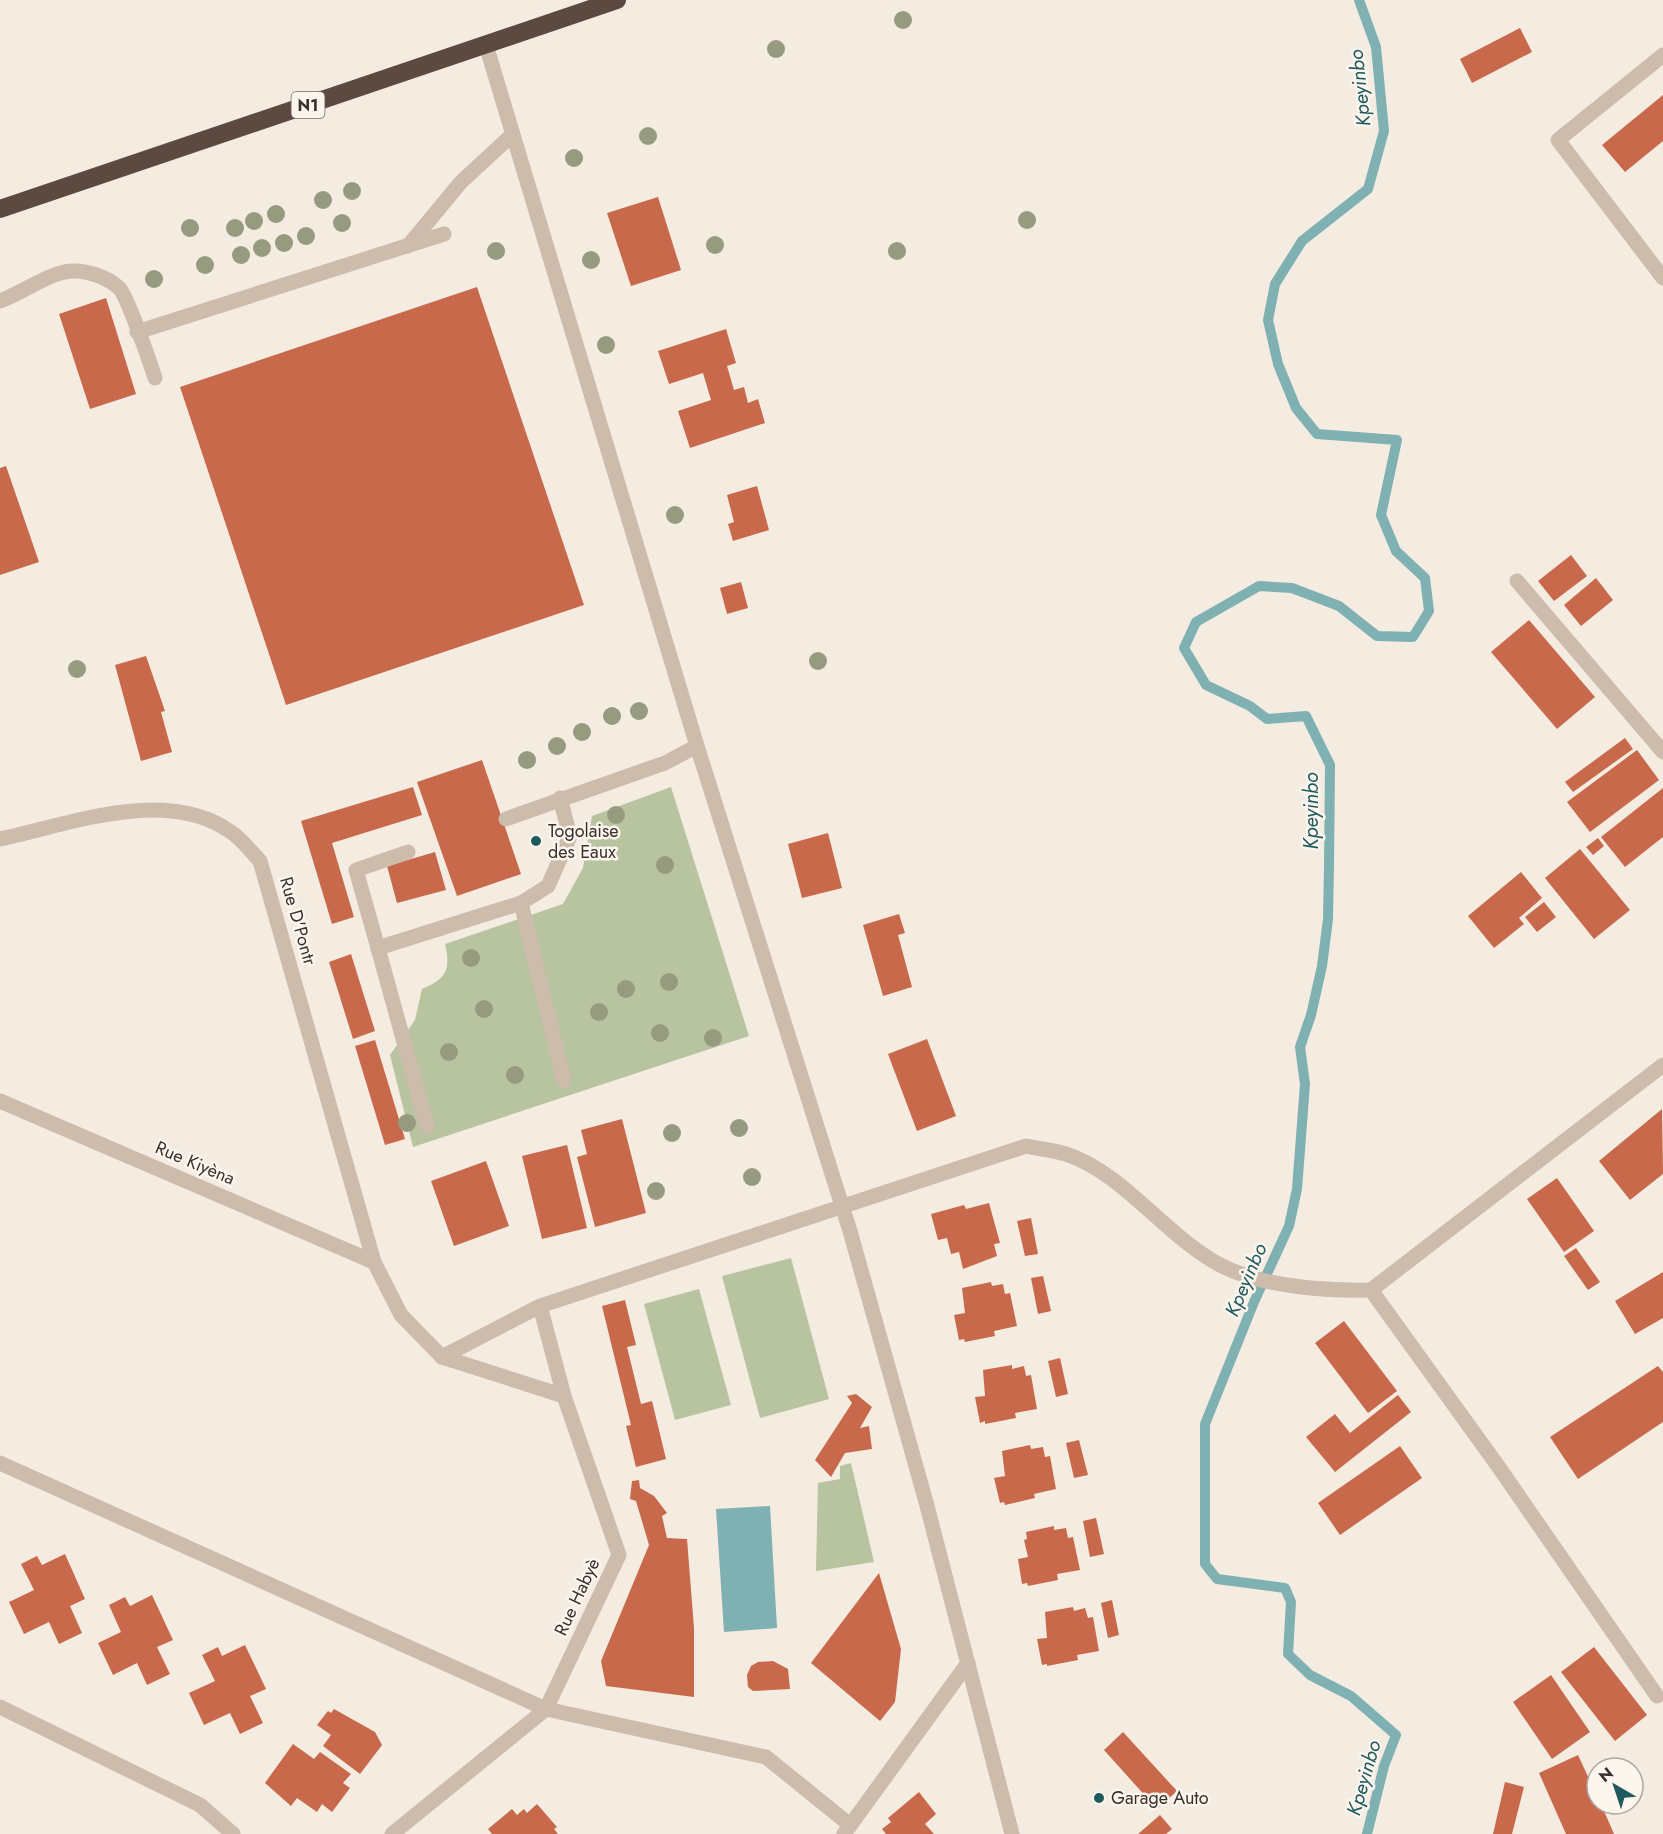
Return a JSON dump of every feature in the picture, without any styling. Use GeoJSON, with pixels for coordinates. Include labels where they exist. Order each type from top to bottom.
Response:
{"type":"FeatureCollection","features":[{"type":"Feature","properties":{"kind":"highway","name":"N1"},"geometry":{"type":"LineString","coordinates":[[0,209],[616,0]]}},
{"type":"Feature","properties":{"kind":"street"},"geometry":{"type":"LineString","coordinates":[[486,45],[697,746],[843,1208],[968,1663],[1012,1834]]}},
{"type":"Feature","properties":{"kind":"street"},"geometry":{"type":"LineString","coordinates":[[1663,55],[1558,140],[1663,278]]}},
{"type":"Feature","properties":{"kind":"street"},"geometry":{"type":"LineString","coordinates":[[408,246],[462,182],[513,135]]}},
{"type":"Feature","properties":{"kind":"street"},"geometry":{"type":"LineString","coordinates":[[137,332],[444,234]]}},
{"type":"Feature","properties":{"kind":"street"},"geometry":{"type":"LineString","coordinates":[[0,301],[23,292],[47,278],[72,271],[95,274],[120,288],[155,378]]}},
{"type":"Feature","properties":{"kind":"street"},"geometry":{"type":"LineString","coordinates":[[1517,581],[1663,752]]}},
{"type":"Feature","properties":{"kind":"street"},"geometry":{"type":"LineString","coordinates":[[506,819],[560,798],[665,763],[697,746]]}},
{"type":"Feature","properties":{"kind":"street"},"geometry":{"type":"LineString","coordinates":[[378,948],[521,903],[548,886],[570,836],[560,798]]}},
{"type":"Feature","properties":{"kind":"street","name":"Rue D'Pontr"},"geometry":{"type":"LineString","coordinates":[[0,839],[141,808],[186,811],[231,832],[260,861],[374,1262],[401,1315],[442,1358]]}},
{"type":"Feature","properties":{"kind":"street"},"geometry":{"type":"LineString","coordinates":[[408,852],[356,870],[427,1126]]}},
{"type":"Feature","properties":{"kind":"street"},"geometry":{"type":"LineString","coordinates":[[521,903],[564,1081]]}},
{"type":"Feature","properties":{"kind":"street"},"geometry":{"type":"LineString","coordinates":[[442,1358],[540,1306],[1026,1146],[1066,1154],[1095,1168],[1179,1238],[1224,1267],[1252,1277],[1313,1288],[1371,1290],[1663,1065]]}},
{"type":"Feature","properties":{"kind":"street","name":"Rue Kiyèna"},"geometry":{"type":"LineString","coordinates":[[0,1101],[374,1262]]}},
{"type":"Feature","properties":{"kind":"street"},"geometry":{"type":"LineString","coordinates":[[1371,1290],[1498,1466],[1657,1696]]}},
{"type":"Feature","properties":{"kind":"street","name":"Rue Habyè"},"geometry":{"type":"LineString","coordinates":[[540,1306],[564,1396],[619,1555],[546,1709]]}},
{"type":"Feature","properties":{"kind":"street"},"geometry":{"type":"LineString","coordinates":[[442,1358],[564,1396]]}},
{"type":"Feature","properties":{"kind":"street"},"geometry":{"type":"LineString","coordinates":[[0,1463],[546,1709],[766,1757],[847,1830],[968,1663]]}},
{"type":"Feature","properties":{"kind":"street"},"geometry":{"type":"LineString","coordinates":[[0,1707],[200,1805],[233,1834]]}},
{"type":"Feature","properties":{"kind":"street"},"geometry":{"type":"LineString","coordinates":[[393,1834],[546,1709]]}},
{"type":"Feature","properties":{"kind":"green space"},"geometry":{"type":"Polygon","coordinates":[[[671,787],[749,1036],[413,1147],[390,1055],[415,1020],[422,989],[437,981],[445,972],[447,960],[445,944],[563,904],[583,868],[592,816],[671,787]]]}},
{"type":"Feature","properties":{"kind":"green space"},"geometry":{"type":"Polygon","coordinates":[[[791,1258],[829,1399],[760,1418],[722,1276],[791,1258]]]}},
{"type":"Feature","properties":{"kind":"green space"},"geometry":{"type":"Polygon","coordinates":[[[699,1289],[731,1405],[675,1420],[644,1304],[699,1289]]]}},
{"type":"Feature","properties":{"kind":"green space"},"geometry":{"type":"Polygon","coordinates":[[[851,1463],[874,1562],[816,1571],[818,1483],[840,1479],[840,1466],[851,1463]]]}},
{"type":"Feature","properties":{"kind":"water"},"geometry":{"type":"Polygon","coordinates":[[[770,1506],[777,1628],[724,1632],[716,1509],[770,1506]]]}},
{"type":"Feature","properties":{"kind":"building"},"geometry":{"type":"Polygon","coordinates":[[[1520,28],[1532,52],[1472,83],[1460,59],[1520,28]]]}},
{"type":"Feature","properties":{"kind":"building"},"geometry":{"type":"Polygon","coordinates":[[[1663,95],[1663,141],[1625,172],[1602,145],[1663,95]]]}},
{"type":"Feature","properties":{"kind":"building"},"geometry":{"type":"Polygon","coordinates":[[[658,197],[681,270],[631,286],[607,213],[658,197]]]}},
{"type":"Feature","properties":{"kind":"building"},"geometry":{"type":"Polygon","coordinates":[[[477,287],[584,605],[286,705],[180,387],[477,287]]]}},
{"type":"Feature","properties":{"kind":"building"},"geometry":{"type":"Polygon","coordinates":[[[106,298],[136,394],[90,409],[59,314],[106,298]]]}},
{"type":"Feature","properties":{"kind":"building"},"geometry":{"type":"Polygon","coordinates":[[[726,329],[736,363],[727,366],[734,390],[744,387],[748,403],[758,399],[765,423],[690,448],[678,411],[711,400],[703,373],[669,384],[658,351],[726,329]]]}},
{"type":"Feature","properties":{"kind":"building"},"geometry":{"type":"Polygon","coordinates":[[[6,466],[39,562],[0,575],[0,468],[6,466]]]}},
{"type":"Feature","properties":{"kind":"building"},"geometry":{"type":"Polygon","coordinates":[[[757,486],[769,530],[733,541],[728,524],[734,522],[727,495],[757,486]]]}},
{"type":"Feature","properties":{"kind":"building"},"geometry":{"type":"Polygon","coordinates":[[[1571,555],[1587,576],[1554,601],[1538,581],[1571,555]]]}},
{"type":"Feature","properties":{"kind":"building"},"geometry":{"type":"Polygon","coordinates":[[[1596,578],[1613,600],[1581,626],[1564,605],[1596,578]]]}},
{"type":"Feature","properties":{"kind":"building"},"geometry":{"type":"Polygon","coordinates":[[[741,582],[748,608],[727,614],[720,588],[741,582]]]}},
{"type":"Feature","properties":{"kind":"building"},"geometry":{"type":"Polygon","coordinates":[[[1529,620],[1595,697],[1557,729],[1491,652],[1529,620]]]}},
{"type":"Feature","properties":{"kind":"building"},"geometry":{"type":"Polygon","coordinates":[[[146,656],[165,711],[161,712],[172,752],[141,761],[115,665],[146,656]]]}},
{"type":"Feature","properties":{"kind":"building"},"geometry":{"type":"Polygon","coordinates":[[[1625,738],[1633,749],[1573,792],[1565,782],[1625,738]]]}},
{"type":"Feature","properties":{"kind":"building"},"geometry":{"type":"Polygon","coordinates":[[[1637,750],[1659,780],[1590,832],[1567,802],[1637,750]]]}},
{"type":"Feature","properties":{"kind":"building"},"geometry":{"type":"Polygon","coordinates":[[[482,760],[521,874],[457,896],[417,782],[482,760]]]}},
{"type":"Feature","properties":{"kind":"building"},"geometry":{"type":"Polygon","coordinates":[[[413,787],[422,815],[332,843],[354,917],[332,924],[301,821],[413,787]]]}},
{"type":"Feature","properties":{"kind":"building"},"geometry":{"type":"Polygon","coordinates":[[[1663,788],[1663,837],[1625,867],[1601,837],[1663,788]]]}},
{"type":"Feature","properties":{"kind":"building"},"geometry":{"type":"Polygon","coordinates":[[[828,833],[842,888],[802,898],[788,844],[828,833]]]}},
{"type":"Feature","properties":{"kind":"building"},"geometry":{"type":"Polygon","coordinates":[[[1598,838],[1604,846],[1593,855],[1586,847],[1598,838]]]}},
{"type":"Feature","properties":{"kind":"building"},"geometry":{"type":"Polygon","coordinates":[[[1580,849],[1630,910],[1594,939],[1545,878],[1580,849]]]}},
{"type":"Feature","properties":{"kind":"building"},"geometry":{"type":"Polygon","coordinates":[[[435,852],[446,890],[397,903],[387,866],[435,852]]]}},
{"type":"Feature","properties":{"kind":"building"},"geometry":{"type":"Polygon","coordinates":[[[1521,872],[1542,898],[1519,918],[1524,924],[1494,948],[1468,916],[1521,872]]]}},
{"type":"Feature","properties":{"kind":"building"},"geometry":{"type":"Polygon","coordinates":[[[1544,902],[1556,917],[1537,932],[1525,917],[1544,902]]]}},
{"type":"Feature","properties":{"kind":"building"},"geometry":{"type":"Polygon","coordinates":[[[899,914],[905,933],[898,935],[912,987],[883,996],[863,925],[899,914]]]}},
{"type":"Feature","properties":{"kind":"building"},"geometry":{"type":"Polygon","coordinates":[[[351,954],[375,1031],[353,1039],[329,962],[351,954]]]}},
{"type":"Feature","properties":{"kind":"building"},"geometry":{"type":"Polygon","coordinates":[[[927,1039],[956,1116],[917,1131],[888,1054],[927,1039]]]}},
{"type":"Feature","properties":{"kind":"building"},"geometry":{"type":"Polygon","coordinates":[[[375,1040],[405,1139],[385,1145],[355,1046],[375,1040]]]}},
{"type":"Feature","properties":{"kind":"building"},"geometry":{"type":"Polygon","coordinates":[[[1662,1109],[1663,1174],[1630,1200],[1599,1161],[1662,1109]]]}},
{"type":"Feature","properties":{"kind":"building"},"geometry":{"type":"Polygon","coordinates":[[[622,1119],[646,1213],[595,1227],[577,1157],[587,1154],[581,1130],[622,1119]]]}},
{"type":"Feature","properties":{"kind":"building"},"geometry":{"type":"Polygon","coordinates":[[[567,1145],[587,1228],[542,1239],[522,1156],[567,1145]]]}},
{"type":"Feature","properties":{"kind":"building"},"geometry":{"type":"Polygon","coordinates":[[[486,1161],[509,1226],[454,1246],[431,1181],[486,1161]]]}},
{"type":"Feature","properties":{"kind":"building"},"geometry":{"type":"Polygon","coordinates":[[[1557,1178],[1594,1231],[1564,1252],[1527,1199],[1557,1178]]]}},
{"type":"Feature","properties":{"kind":"building"},"geometry":{"type":"Polygon","coordinates":[[[989,1203],[1000,1243],[994,1244],[997,1256],[963,1269],[959,1252],[951,1254],[947,1238],[938,1240],[931,1214],[964,1205],[966,1209],[989,1203]]]}},
{"type":"Feature","properties":{"kind":"building"},"geometry":{"type":"Polygon","coordinates":[[[1031,1218],[1038,1254],[1025,1256],[1017,1221],[1031,1218]]]}},
{"type":"Feature","properties":{"kind":"building"},"geometry":{"type":"Polygon","coordinates":[[[1576,1248],[1600,1282],[1588,1290],[1564,1256],[1576,1248]]]}},
{"type":"Feature","properties":{"kind":"building"},"geometry":{"type":"Polygon","coordinates":[[[1663,1272],[1663,1318],[1635,1334],[1615,1301],[1663,1272]]]}},
{"type":"Feature","properties":{"kind":"building"},"geometry":{"type":"Polygon","coordinates":[[[1043,1276],[1051,1311],[1038,1314],[1031,1278],[1043,1276]]]}},
{"type":"Feature","properties":{"kind":"building"},"geometry":{"type":"Polygon","coordinates":[[[991,1282],[992,1286],[1003,1284],[1005,1294],[1010,1293],[1017,1326],[994,1331],[995,1336],[965,1342],[964,1339],[959,1340],[954,1315],[965,1313],[962,1288],[991,1282]]]}},
{"type":"Feature","properties":{"kind":"building"},"geometry":{"type":"Polygon","coordinates":[[[625,1300],[636,1345],[627,1347],[641,1404],[652,1401],[666,1459],[636,1467],[626,1426],[631,1425],[602,1306],[625,1300]]]}},
{"type":"Feature","properties":{"kind":"building"},"geometry":{"type":"Polygon","coordinates":[[[1344,1321],[1397,1391],[1368,1413],[1315,1343],[1344,1321]]]}},
{"type":"Feature","properties":{"kind":"building"},"geometry":{"type":"Polygon","coordinates":[[[1060,1358],[1068,1394],[1056,1397],[1048,1361],[1060,1358]]]}},
{"type":"Feature","properties":{"kind":"building"},"geometry":{"type":"Polygon","coordinates":[[[1012,1365],[1012,1369],[1024,1366],[1026,1376],[1031,1375],[1037,1409],[1015,1413],[1016,1418],[980,1423],[975,1397],[985,1396],[983,1370],[1012,1365]]]}},
{"type":"Feature","properties":{"kind":"building"},"geometry":{"type":"Polygon","coordinates":[[[1658,1366],[1663,1372],[1663,1422],[1578,1479],[1550,1437],[1658,1366]]]}},
{"type":"Feature","properties":{"kind":"building"},"geometry":{"type":"Polygon","coordinates":[[[856,1394],[872,1407],[860,1428],[869,1426],[872,1449],[845,1453],[831,1477],[815,1460],[852,1403],[847,1396],[856,1394]]]}},
{"type":"Feature","properties":{"kind":"building"},"geometry":{"type":"Polygon","coordinates":[[[1398,1395],[1411,1412],[1335,1472],[1306,1437],[1335,1414],[1350,1433],[1398,1395]]]}},
{"type":"Feature","properties":{"kind":"building"},"geometry":{"type":"Polygon","coordinates":[[[1079,1440],[1088,1475],[1074,1478],[1066,1443],[1079,1440]]]}},
{"type":"Feature","properties":{"kind":"building"},"geometry":{"type":"Polygon","coordinates":[[[1030,1445],[1031,1449],[1043,1447],[1045,1457],[1050,1456],[1056,1489],[1034,1494],[1035,1498],[1005,1505],[1004,1502],[1000,1503],[994,1478],[1005,1476],[1002,1451],[1030,1445]]]}},
{"type":"Feature","properties":{"kind":"building"},"geometry":{"type":"Polygon","coordinates":[[[1400,1446],[1422,1478],[1340,1535],[1318,1503],[1400,1446]]]}},
{"type":"Feature","properties":{"kind":"building"},"geometry":{"type":"Polygon","coordinates":[[[639,1480],[640,1488],[654,1496],[667,1513],[662,1516],[667,1538],[687,1539],[694,1628],[694,1697],[606,1686],[601,1661],[649,1545],[636,1501],[630,1499],[632,1481],[639,1480]]]}},
{"type":"Feature","properties":{"kind":"building"},"geometry":{"type":"Polygon","coordinates":[[[1096,1518],[1104,1554],[1090,1557],[1083,1521],[1096,1518]]]}},
{"type":"Feature","properties":{"kind":"building"},"geometry":{"type":"Polygon","coordinates":[[[1054,1526],[1054,1530],[1066,1528],[1068,1538],[1073,1537],[1080,1570],[1057,1574],[1058,1580],[1028,1586],[1027,1583],[1022,1584],[1018,1559],[1028,1557],[1024,1540],[1027,1539],[1026,1532],[1054,1526]]]}},
{"type":"Feature","properties":{"kind":"building"},"geometry":{"type":"Polygon","coordinates":[[[65,1554],[85,1599],[70,1606],[82,1633],[59,1644],[49,1622],[24,1634],[9,1602],[34,1590],[21,1564],[37,1556],[42,1565],[65,1554]]]}},
{"type":"Feature","properties":{"kind":"building"},"geometry":{"type":"Polygon","coordinates":[[[879,1573],[901,1649],[895,1702],[880,1721],[811,1663],[879,1573]]]}},
{"type":"Feature","properties":{"kind":"building"},"geometry":{"type":"Polygon","coordinates":[[[152,1595],[173,1640],[157,1647],[170,1674],[147,1685],[137,1663],[113,1675],[98,1643],[121,1632],[109,1605],[125,1597],[130,1606],[152,1595]]]}},
{"type":"Feature","properties":{"kind":"building"},"geometry":{"type":"Polygon","coordinates":[[[1112,1600],[1119,1635],[1108,1638],[1101,1603],[1112,1600]]]}},
{"type":"Feature","properties":{"kind":"building"},"geometry":{"type":"Polygon","coordinates":[[[1073,1607],[1074,1611],[1085,1608],[1088,1618],[1093,1617],[1099,1651],[1077,1655],[1078,1660],[1042,1665],[1037,1639],[1047,1638],[1045,1612],[1073,1607]]]}},
{"type":"Feature","properties":{"kind":"building"},"geometry":{"type":"Polygon","coordinates":[[[245,1645],[266,1689],[250,1696],[263,1723],[240,1734],[230,1713],[204,1725],[189,1693],[215,1681],[202,1655],[218,1647],[222,1656],[245,1645]]]}},
{"type":"Feature","properties":{"kind":"building"},"geometry":{"type":"Polygon","coordinates":[[[1594,1647],[1647,1715],[1615,1741],[1561,1672],[1594,1647]]]}},
{"type":"Feature","properties":{"kind":"building"},"geometry":{"type":"Polygon","coordinates":[[[773,1661],[788,1669],[790,1689],[753,1691],[748,1687],[747,1675],[751,1666],[758,1662],[773,1661]]]}},
{"type":"Feature","properties":{"kind":"building"},"geometry":{"type":"Polygon","coordinates":[[[1551,1675],[1590,1732],[1552,1759],[1513,1702],[1551,1675]]]}},
{"type":"Feature","properties":{"kind":"building"},"geometry":{"type":"Polygon","coordinates":[[[334,1709],[375,1732],[382,1745],[360,1774],[323,1746],[331,1735],[317,1725],[328,1711],[331,1713],[334,1709]]]}},
{"type":"Feature","properties":{"kind":"building"},"geometry":{"type":"Polygon","coordinates":[[[1123,1732],[1177,1791],[1157,1809],[1104,1750],[1123,1732]]]}},
{"type":"Feature","properties":{"kind":"building"},"geometry":{"type":"Polygon","coordinates":[[[293,1744],[314,1759],[320,1752],[351,1774],[343,1783],[350,1788],[332,1812],[322,1804],[317,1812],[297,1798],[291,1806],[265,1783],[293,1744]]]}},
{"type":"Feature","properties":{"kind":"building"},"geometry":{"type":"Polygon","coordinates":[[[1578,1755],[1585,1770],[1585,1816],[1606,1816],[1614,1834],[1566,1834],[1539,1773],[1578,1755]]]}},
{"type":"Feature","properties":{"kind":"building"},"geometry":{"type":"Polygon","coordinates":[[[1505,1782],[1524,1787],[1512,1834],[1493,1834],[1505,1782]]]}},
{"type":"Feature","properties":{"kind":"building"},"geometry":{"type":"Polygon","coordinates":[[[919,1792],[936,1814],[925,1824],[934,1834],[886,1834],[882,1829],[891,1822],[888,1818],[919,1792]]]}},
{"type":"Feature","properties":{"kind":"building"},"geometry":{"type":"Polygon","coordinates":[[[537,1804],[557,1827],[554,1829],[558,1834],[492,1834],[488,1829],[512,1809],[517,1815],[524,1809],[527,1813],[537,1804]]]}},
{"type":"Feature","properties":{"kind":"building"},"geometry":{"type":"Polygon","coordinates":[[[1160,1815],[1172,1829],[1166,1834],[1138,1834],[1160,1815]]]}},
{"type":"Feature","properties":{"kind":"waterway","name":"Kpeyinbo"},"geometry":{"type":"LineString","coordinates":[[1359,0],[1376,47],[1384,131],[1368,189],[1302,241],[1275,284],[1268,320],[1278,364],[1296,408],[1317,434],[1397,440],[1381,515],[1396,551],[1425,578],[1429,611],[1413,637],[1377,636],[1339,606],[1292,588],[1259,586],[1196,622],[1184,648],[1206,685],[1250,706],[1267,719],[1306,716],[1330,765],[1328,919],[1322,966],[1311,1015],[1300,1047],[1305,1084],[1297,1189],[1289,1226],[1254,1302],[1205,1424],[1205,1564],[1217,1579],[1285,1588],[1291,1602],[1288,1654],[1310,1675],[1351,1696],[1396,1735],[1384,1766],[1367,1834]]}},
{"type":"Feature","properties":{"kind":"place","name":"Togolaise des Eaux"},"geometry":{"type":"Point","coordinates":[536,841]}},
{"type":"Feature","properties":{"kind":"place","name":"Garage Auto"},"geometry":{"type":"Point","coordinates":[1099,1798]}}]}
